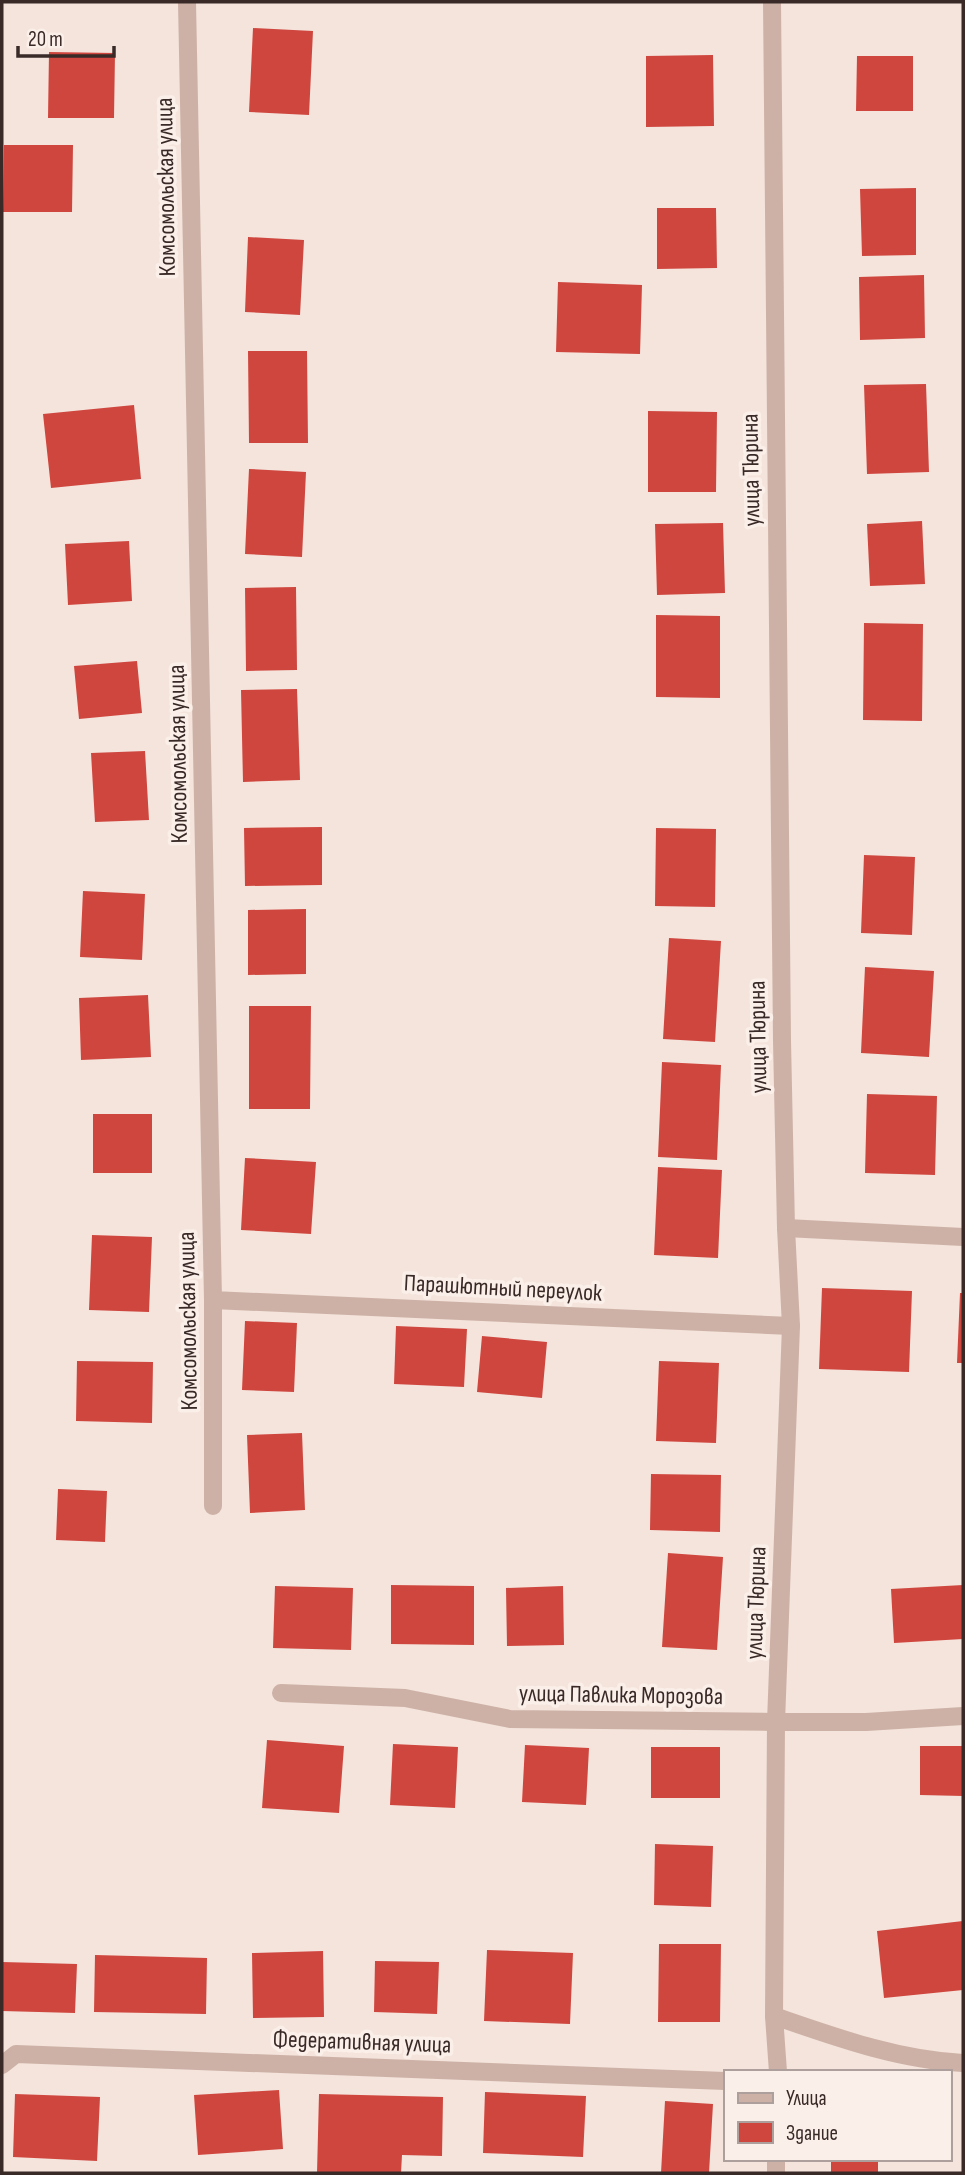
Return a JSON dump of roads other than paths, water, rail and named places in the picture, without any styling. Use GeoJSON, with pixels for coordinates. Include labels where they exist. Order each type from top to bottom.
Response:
{"type":"FeatureCollection","features":[{"type":"Feature","properties":{"kind":"street","name":"Комсомольская улица"},"geometry":{"type":"LineString","coordinates":[[187,2],[213,1300],[213,1506]]}},
{"type":"Feature","properties":{"kind":"street","name":"улица Тюрина"},"geometry":{"type":"LineString","coordinates":[[772,2],[780,888],[786,1228],[791,1326],[776,1722],[774,2016],[778,2070]]}},
{"type":"Feature","properties":{"kind":"street"},"geometry":{"type":"LineString","coordinates":[[786,1228],[963,1237]]}},
{"type":"Feature","properties":{"kind":"street","name":"Парашютный переулок"},"geometry":{"type":"LineString","coordinates":[[213,1300],[791,1326]]}},
{"type":"Feature","properties":{"kind":"street","name":"улица Павлика Морозова"},"geometry":{"type":"LineString","coordinates":[[281,1693],[405,1698],[510,1719],[866,1722],[963,1716]]}},
{"type":"Feature","properties":{"kind":"street"},"geometry":{"type":"LineString","coordinates":[[774,2016],[840,2039],[899,2054],[963,2063]]}},
{"type":"Feature","properties":{"kind":"street","name":"Федеративная улица"},"geometry":{"type":"LineString","coordinates":[[2,2065],[16,2054],[724,2081]]}}]}
